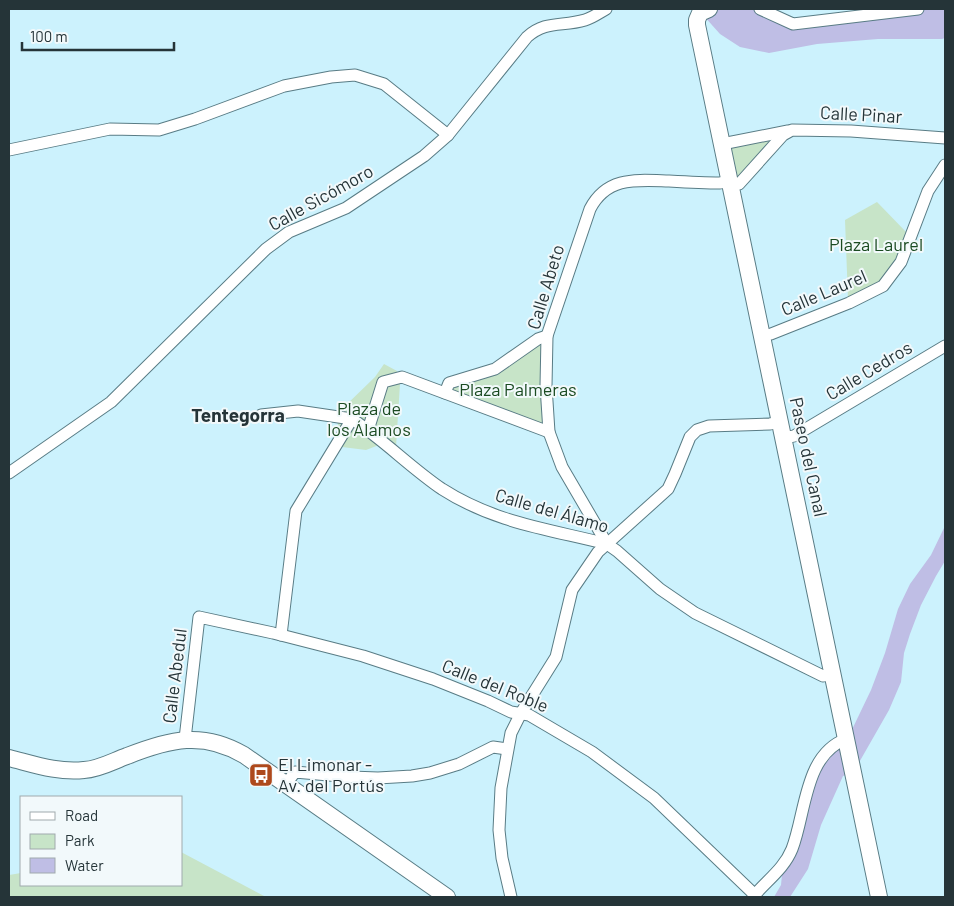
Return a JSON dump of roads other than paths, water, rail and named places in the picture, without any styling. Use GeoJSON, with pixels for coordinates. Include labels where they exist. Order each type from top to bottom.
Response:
{"type":"FeatureCollection","features":[{"type":"Feature","properties":{"kind":"street","name":"Calle Sicómoro"},"geometry":{"type":"LineString","coordinates":[[9,473],[111,402],[266,248],[290,232],[346,208],[424,156],[448,135],[527,37],[534,31],[550,25],[587,20],[606,9]]}},
{"type":"Feature","properties":{"kind":"street","name":"Paseo del Canal"},"geometry":{"type":"LineString","coordinates":[[709,9],[700,13],[697,25],[879,897]]}},
{"type":"Feature","properties":{"kind":"street"},"geometry":{"type":"LineString","coordinates":[[760,9],[793,24],[918,9]]}},
{"type":"Feature","properties":{"kind":"street"},"geometry":{"type":"LineString","coordinates":[[9,150],[110,129],[159,130],[195,119],[284,86],[331,77],[355,75],[384,84],[448,135]]}},
{"type":"Feature","properties":{"kind":"street"},"geometry":{"type":"LineString","coordinates":[[730,183],[739,184],[783,135],[792,130]]}},
{"type":"Feature","properties":{"kind":"street","name":"Calle Pinar"},"geometry":{"type":"LineString","coordinates":[[722,144],[792,130],[851,131],[945,137]]}},
{"type":"Feature","properties":{"kind":"street","name":"Calle Laurel"},"geometry":{"type":"LineString","coordinates":[[762,336],[849,303],[883,286],[901,262],[928,191],[945,165]]}},
{"type":"Feature","properties":{"kind":"street","name":"Calle Abeto"},"geometry":{"type":"LineString","coordinates":[[607,544],[562,467],[549,432],[546,386],[547,336],[587,215],[598,196],[613,186],[628,181],[730,183]]}},
{"type":"Feature","properties":{"kind":"street"},"geometry":{"type":"LineString","coordinates":[[445,393],[449,383],[495,369],[538,339],[547,336]]}},
{"type":"Feature","properties":{"kind":"street","name":"Calle Cedros"},"geometry":{"type":"LineString","coordinates":[[784,438],[794,436],[945,346]]}},
{"type":"Feature","properties":{"kind":"street"},"geometry":{"type":"LineString","coordinates":[[368,430],[383,382],[402,377],[549,432]]}},
{"type":"Feature","properties":{"kind":"street"},"geometry":{"type":"LineString","coordinates":[[261,415],[298,411],[352,419],[296,511],[281,635]]}},
{"type":"Feature","properties":{"kind":"street","name":"Calle del Álamo"},"geometry":{"type":"LineString","coordinates":[[352,419],[442,489],[504,519],[526,526],[607,544],[617,550],[660,589],[695,613],[823,676],[833,674]]}},
{"type":"Feature","properties":{"kind":"street"},"geometry":{"type":"LineString","coordinates":[[511,897],[502,858],[499,830],[501,788],[507,749],[520,713],[556,657],[572,590],[598,552],[668,489],[676,474],[690,437],[697,430],[709,426],[780,422]]}},
{"type":"Feature","properties":{"kind":"street","name":"Calle del Roble"},"geometry":{"type":"LineString","coordinates":[[199,617],[363,656],[432,679],[512,712],[529,715],[592,752],[654,798],[754,896]]}},
{"type":"Feature","properties":{"kind":"street","name":"Calle Abedul"},"geometry":{"type":"LineString","coordinates":[[185,739],[199,617]]}},
{"type":"Feature","properties":{"kind":"street"},"geometry":{"type":"LineString","coordinates":[[9,758],[49,768],[82,770],[104,766],[160,744],[185,739],[206,740],[229,747],[244,755],[447,897]]}},
{"type":"Feature","properties":{"kind":"street"},"geometry":{"type":"LineString","coordinates":[[754,896],[778,871],[792,849],[812,777],[819,762],[834,744],[846,739]]}},
{"type":"Feature","properties":{"kind":"street"},"geometry":{"type":"LineString","coordinates":[[286,784],[295,772],[378,778],[430,773],[459,764],[493,747],[507,749]]}},
{"type":"Feature","properties":{"kind":"water"},"geometry":{"type":"Polygon","coordinates":[[[702,9],[767,9],[794,21],[901,9],[945,9],[945,38],[878,39],[817,44],[769,53],[740,47],[720,34],[703,15],[702,9]]]}},
{"type":"Feature","properties":{"kind":"water"},"geometry":{"type":"Polygon","coordinates":[[[945,526],[945,561],[921,605],[910,634],[904,653],[901,682],[889,710],[853,773],[843,776],[821,825],[808,869],[790,897],[774,897],[781,885],[783,864],[816,767],[847,740],[871,690],[885,653],[898,609],[910,584],[931,555],[945,526]]]}},
{"type":"Feature","properties":{"kind":"place","name":"El Limonar - Av. del Portús"},"geometry":{"type":"Point","coordinates":[261,775]}},
{"type":"Feature","properties":{"kind":"district","name":"Tentegorra"},"geometry":{"type":"Point","coordinates":[238,415]}},
{"type":"Feature","properties":{"kind":"park label","name":"Plaza Laurel"},"geometry":{"type":"Point","coordinates":[876,245]}},
{"type":"Feature","properties":{"kind":"park label","name":"Plaza Palmeras"},"geometry":{"type":"Point","coordinates":[518,390]}},
{"type":"Feature","properties":{"kind":"park label","name":"Plaza de los Álamos"},"geometry":{"type":"Point","coordinates":[369,419]}}]}
